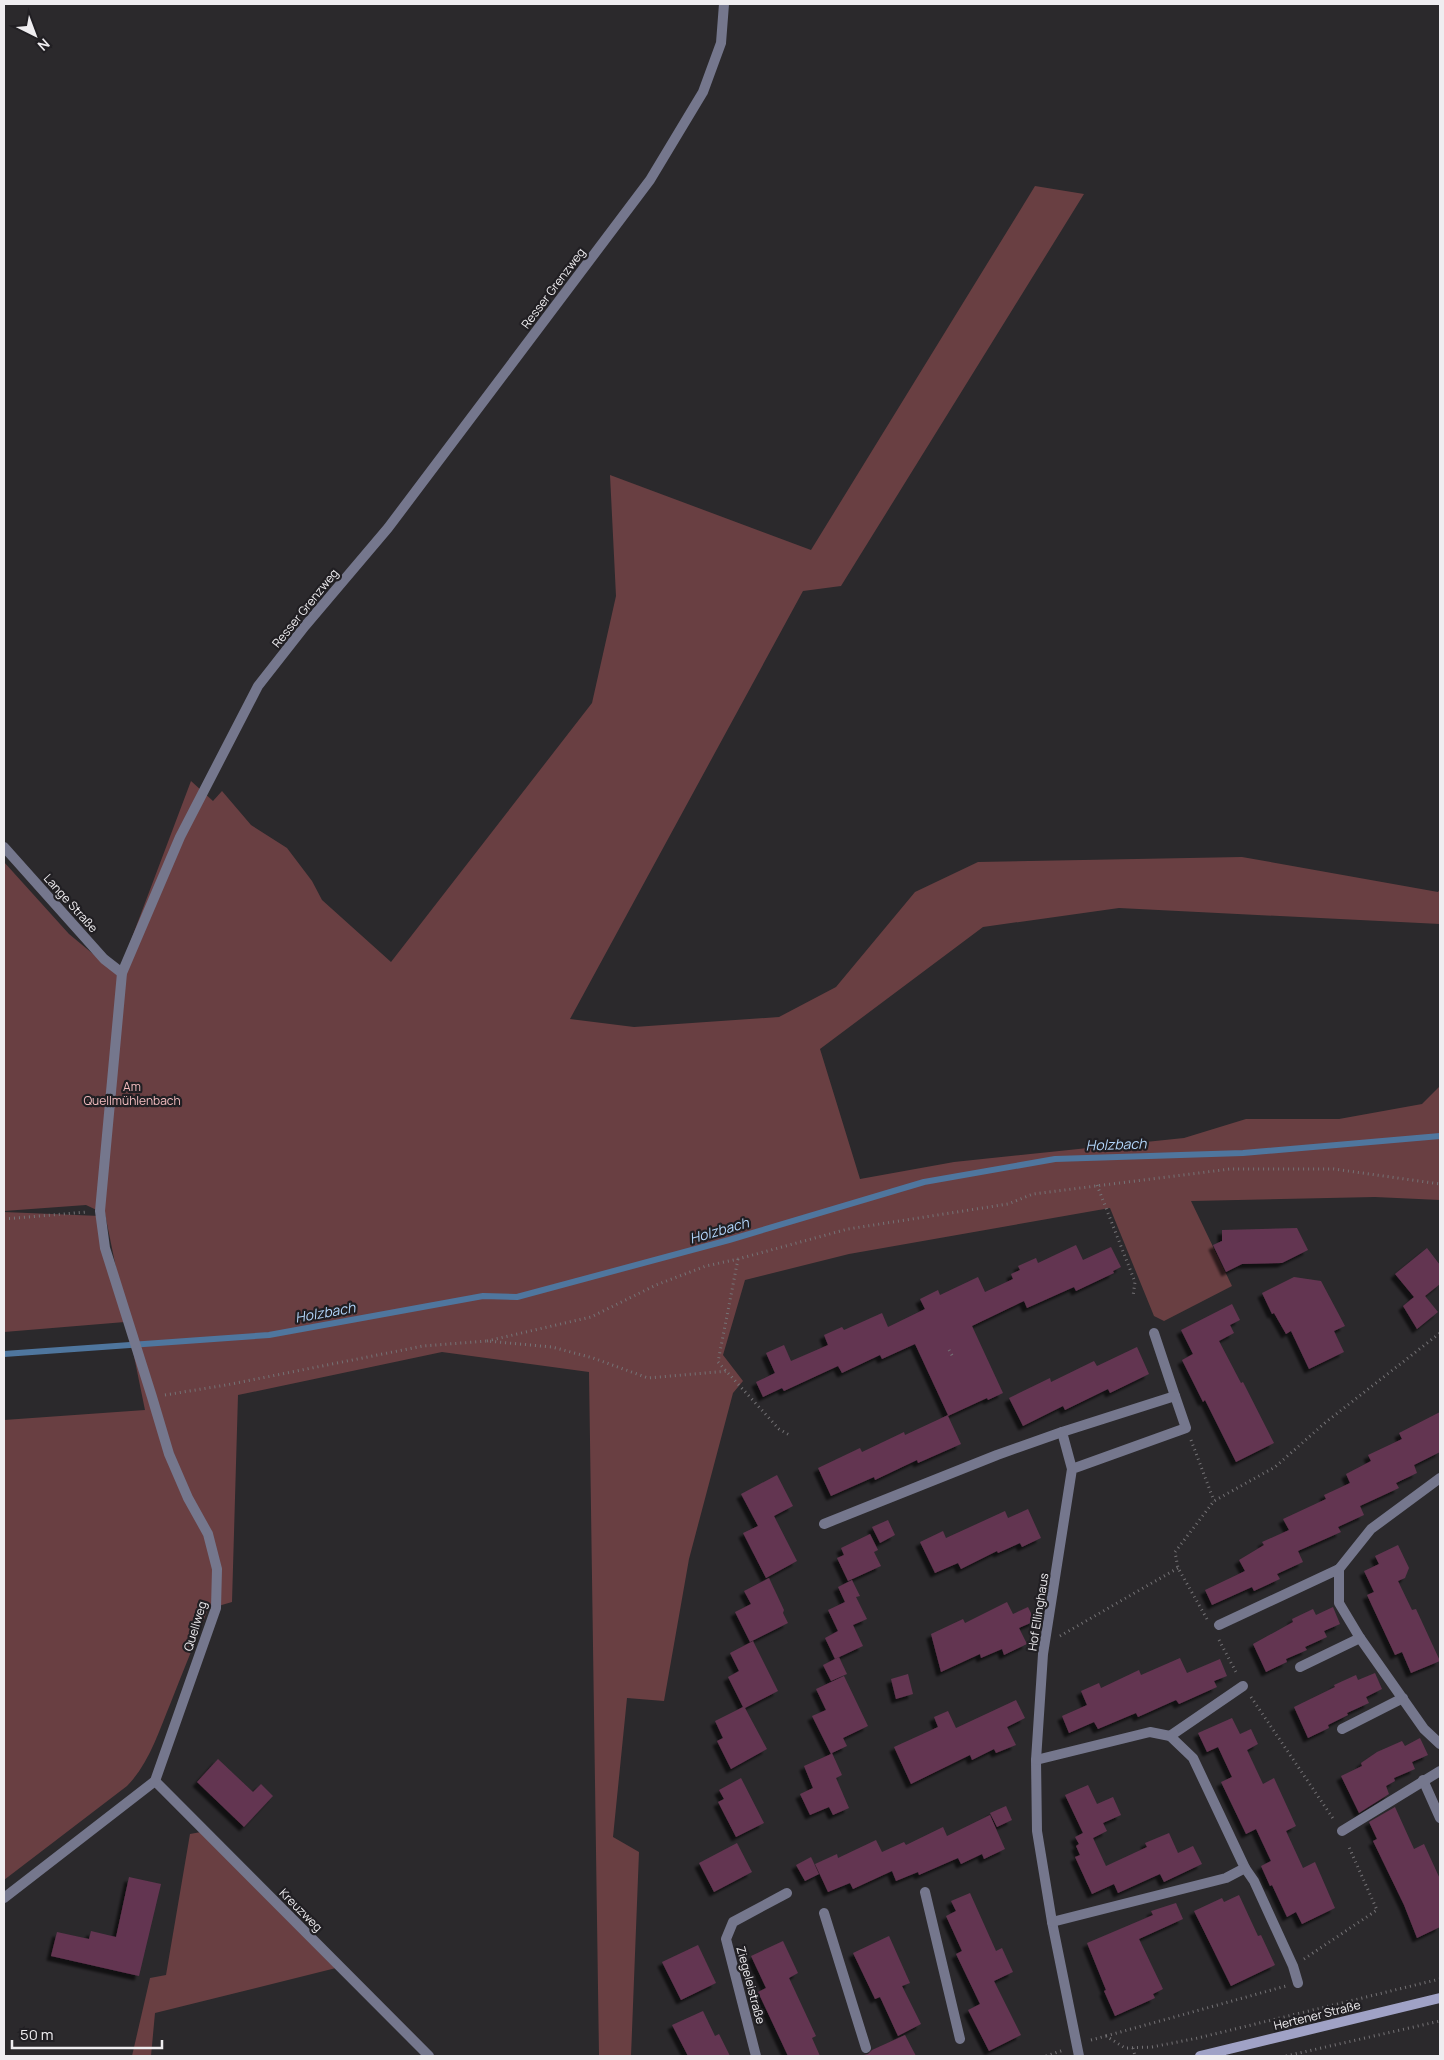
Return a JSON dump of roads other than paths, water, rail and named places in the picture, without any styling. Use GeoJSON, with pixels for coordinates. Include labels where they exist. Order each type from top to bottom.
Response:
{"type":"FeatureCollection","features":[{"type":"Feature","properties":{"kind":"main road","name":"Hertener Straße"},"geometry":{"type":"LineString","coordinates":[[1200,2056],[1440,1998]]}},
{"type":"Feature","properties":{"kind":"street","name":"Resser Grenzweg"},"geometry":{"type":"LineString","coordinates":[[100,1211],[122,973],[180,838],[258,686],[305,626],[388,528],[650,180],[703,92],[721,43],[724,4]]}},
{"type":"Feature","properties":{"kind":"street","name":"Lange Straße"},"geometry":{"type":"LineString","coordinates":[[4,847],[104,959],[122,973]]}},
{"type":"Feature","properties":{"kind":"street","name":"Quellweg"},"geometry":{"type":"LineString","coordinates":[[100,1211],[105,1248],[169,1454],[188,1498],[208,1534],[217,1569],[216,1608],[154,1781]]}},
{"type":"Feature","properties":{"kind":"street"},"geometry":{"type":"LineString","coordinates":[[1072,1469],[1186,1428],[1154,1333]]}},
{"type":"Feature","properties":{"kind":"street"},"geometry":{"type":"LineString","coordinates":[[824,1524],[997,1454],[1174,1396]]}},
{"type":"Feature","properties":{"kind":"street","name":"Hof Ellinghaus"},"geometry":{"type":"LineString","coordinates":[[1062,1432],[1072,1469],[1045,1645],[1036,1760],[1037,1831],[1052,1922],[1079,2056]]}},
{"type":"Feature","properties":{"kind":"street"},"geometry":{"type":"LineString","coordinates":[[1219,1625],[1339,1569],[1371,1529],[1440,1478]]}},
{"type":"Feature","properties":{"kind":"street"},"geometry":{"type":"LineString","coordinates":[[1339,1569],[1339,1603],[1360,1638],[1424,1729],[1440,1744]]}},
{"type":"Feature","properties":{"kind":"street"},"geometry":{"type":"LineString","coordinates":[[1300,1667],[1360,1638]]}},
{"type":"Feature","properties":{"kind":"street"},"geometry":{"type":"LineString","coordinates":[[1170,1736],[1243,1686]]}},
{"type":"Feature","properties":{"kind":"street"},"geometry":{"type":"LineString","coordinates":[[1342,1729],[1403,1698]]}},
{"type":"Feature","properties":{"kind":"street"},"geometry":{"type":"LineString","coordinates":[[1036,1760],[1150,1732],[1170,1736],[1193,1758],[1245,1868],[1254,1881],[1293,1966],[1298,1983]]}},
{"type":"Feature","properties":{"kind":"street"},"geometry":{"type":"LineString","coordinates":[[1342,1831],[1440,1771]]}},
{"type":"Feature","properties":{"kind":"street"},"geometry":{"type":"LineString","coordinates":[[1423,1780],[1440,1818]]}},
{"type":"Feature","properties":{"kind":"street"},"geometry":{"type":"LineString","coordinates":[[4,1898],[154,1781]]}},
{"type":"Feature","properties":{"kind":"street","name":"Kreuzweg"},"geometry":{"type":"LineString","coordinates":[[154,1781],[429,2056]]}},
{"type":"Feature","properties":{"kind":"street"},"geometry":{"type":"LineString","coordinates":[[1052,1922],[1226,1878],[1245,1868]]}},
{"type":"Feature","properties":{"kind":"street"},"geometry":{"type":"LineString","coordinates":[[925,1892],[960,2039]]}},
{"type":"Feature","properties":{"kind":"street","name":"Ziegeleistraße"},"geometry":{"type":"LineString","coordinates":[[756,2056],[726,1939],[733,1922],[787,1893]]}},
{"type":"Feature","properties":{"kind":"street"},"geometry":{"type":"LineString","coordinates":[[824,1913],[866,2048]]}},
{"type":"Feature","properties":{"kind":"waterway","name":"Holzbach"},"geometry":{"type":"LineString","coordinates":[[4,1354],[269,1335],[483,1296],[517,1297],[729,1240],[924,1182],[1055,1159],[1243,1153],[1440,1136]]}},
{"type":"Feature","properties":{"kind":"park label","name":"Am Quellmühlenbach"},"geometry":{"type":"Point","coordinates":[132,1093]}}]}
